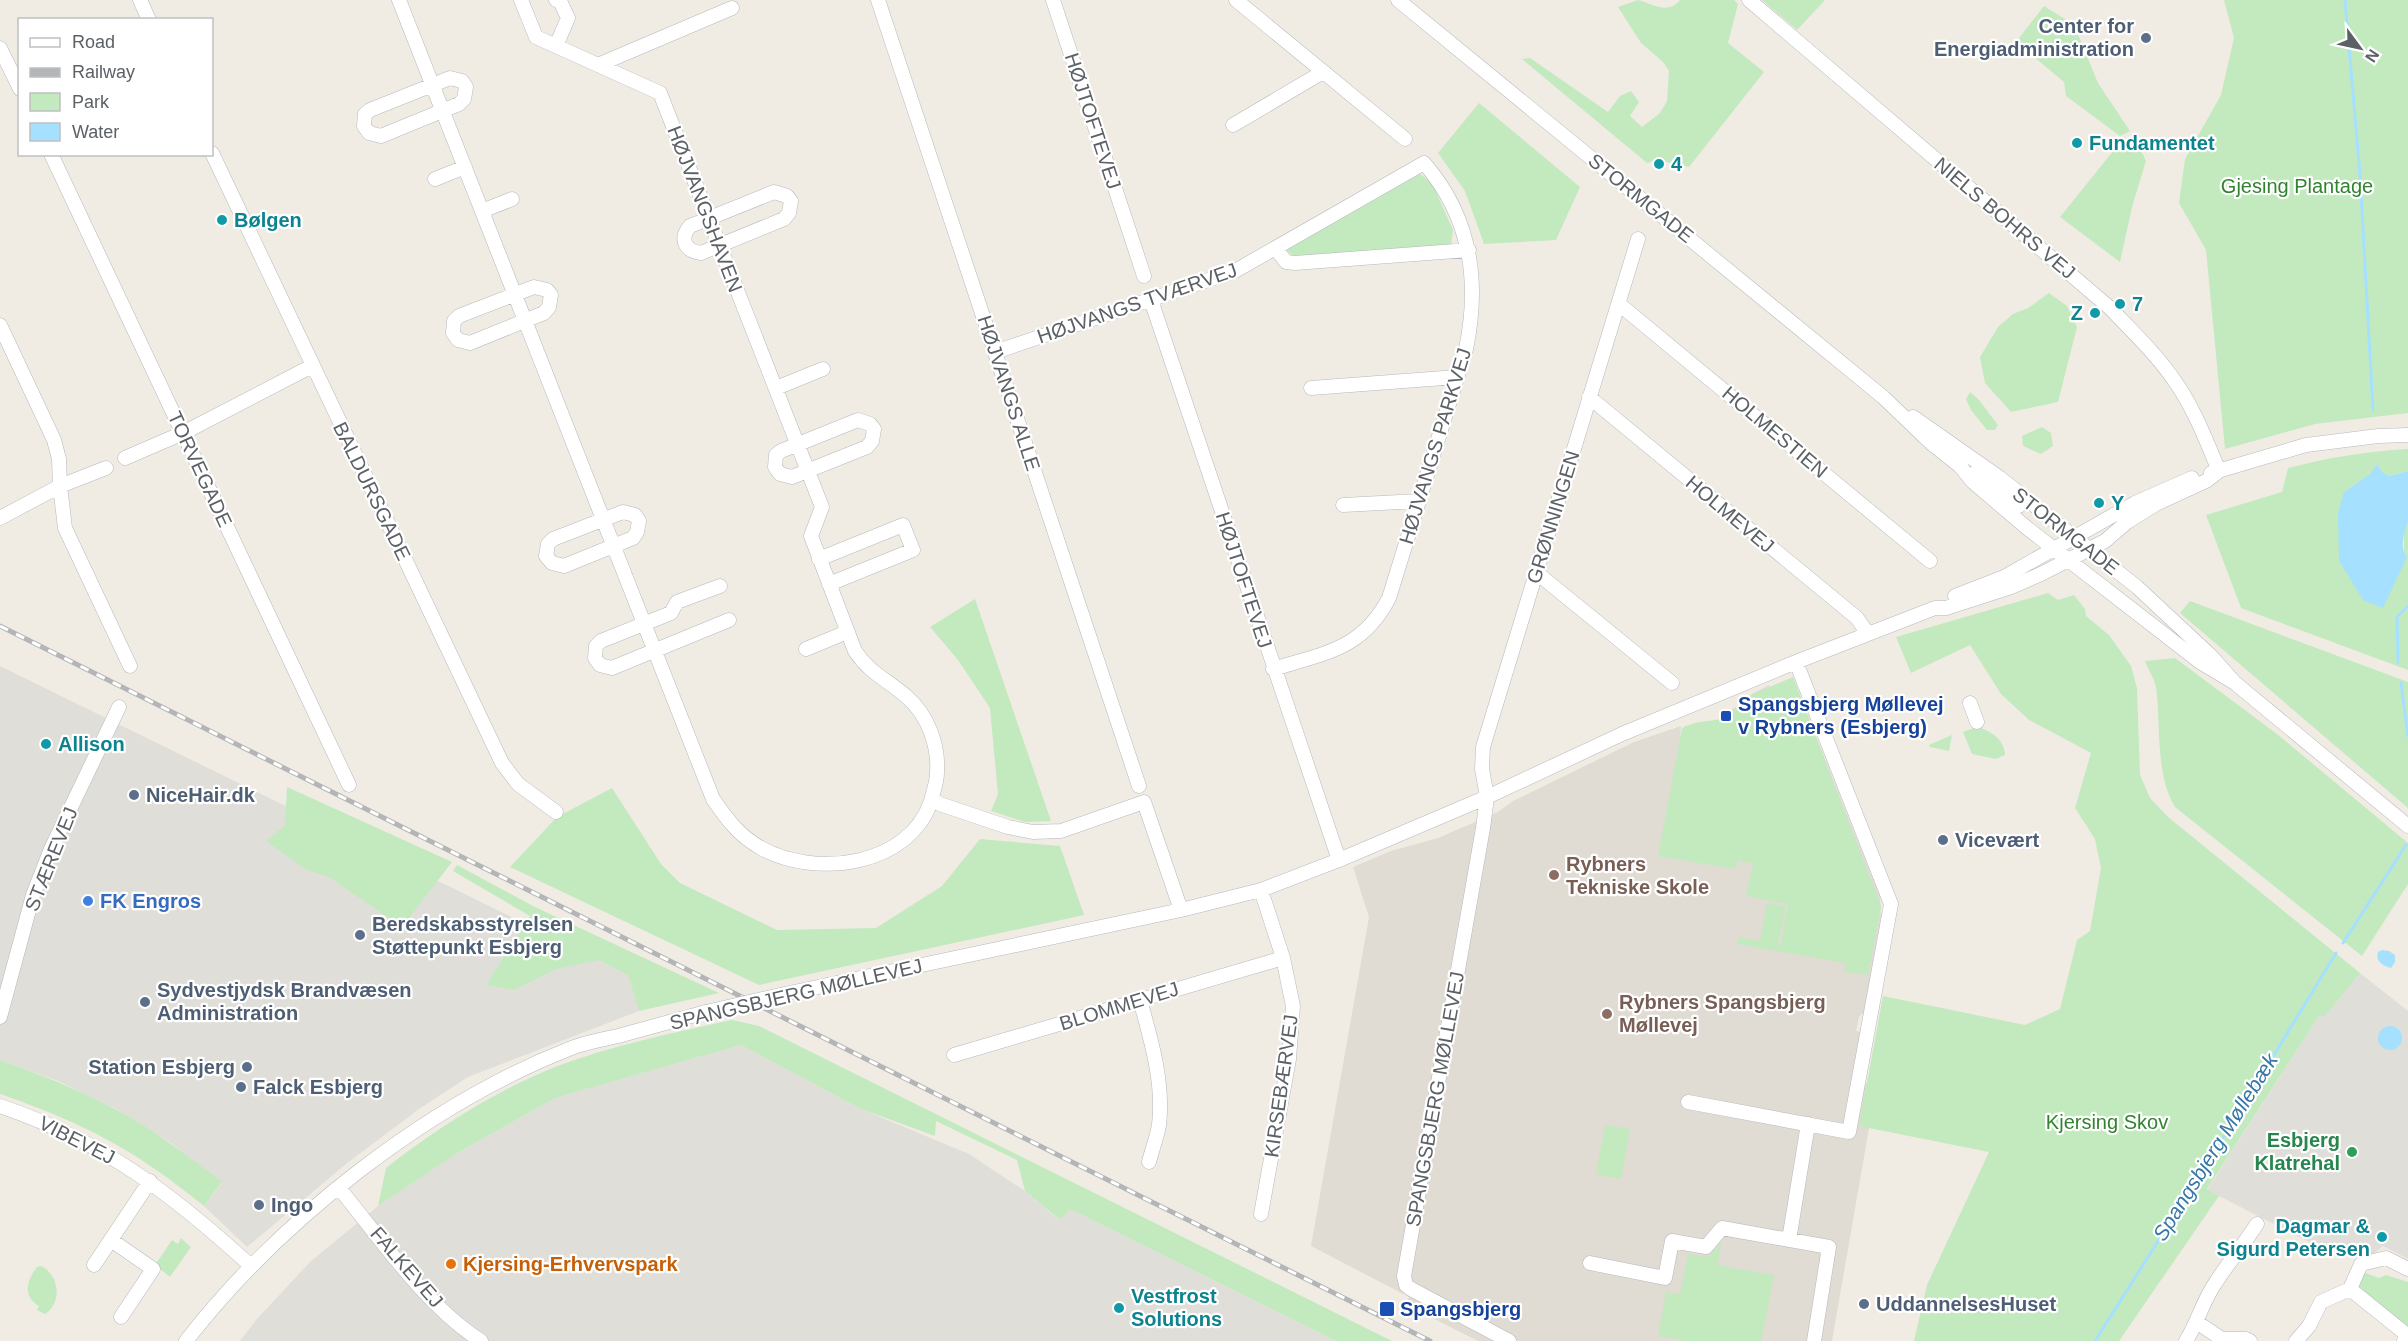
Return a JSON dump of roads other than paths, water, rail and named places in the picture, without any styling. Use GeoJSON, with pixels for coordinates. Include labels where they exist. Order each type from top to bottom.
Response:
{"type":"FeatureCollection","features":[{"type":"Feature","properties":{"kind":"street"},"geometry":{"type":"LineString","coordinates":[[140,0],[148,18]]}},
{"type":"Feature","properties":{"kind":"street"},"geometry":{"type":"LineString","coordinates":[[399,0],[526,320]]}},
{"type":"Feature","properties":{"kind":"street"},"geometry":{"type":"LineString","coordinates":[[556,0],[560,1],[568,18],[556,46]]}},
{"type":"Feature","properties":{"kind":"street","name":"HØJVANGS ALLE"},"geometry":{"type":"LineString","coordinates":[[878,0],[1139,786]]}},
{"type":"Feature","properties":{"kind":"street","name":"HØJTOFTEVEJ"},"geometry":{"type":"LineString","coordinates":[[1053,0],[1144,276]]}},
{"type":"Feature","properties":{"kind":"street"},"geometry":{"type":"LineString","coordinates":[[1236,0],[1405,139]]}},
{"type":"Feature","properties":{"kind":"street","name":"STORMGADE"},"geometry":{"type":"LineString","coordinates":[[1398,0],[1883,397],[1931,443],[1960,466],[1980,475],[2065,543],[2200,662],[2235,683],[2408,826]]}},
{"type":"Feature","properties":{"kind":"street","name":"NIELS BOHRS VEJ"},"geometry":{"type":"LineString","coordinates":[[1749,0],[2110,308],[2174,380],[2199,422],[2219,471]]}},
{"type":"Feature","properties":{"kind":"street","name":"HØJVANGSHAVEN"},"geometry":{"type":"LineString","coordinates":[[524,1],[536,38],[660,93],[822,507],[811,536],[847,632],[864,666],[908,697],[925,718],[934,744],[937,773],[928,811],[912,833],[892,848],[868,859],[830,864],[792,861],[760,848],[733,827],[712,799],[526,320]]}},
{"type":"Feature","properties":{"kind":"street"},"geometry":{"type":"LineString","coordinates":[[598,65],[732,8]]}},
{"type":"Feature","properties":{"kind":"street"},"geometry":{"type":"LineString","coordinates":[[0,48],[18,85]]}},
{"type":"Feature","properties":{"kind":"street"},"geometry":{"type":"LineString","coordinates":[[1233,125],[1323,72]]}},
{"type":"Feature","properties":{"kind":"street"},"geometry":{"type":"LineString","coordinates":[[456,78],[466,87],[464,99],[459,104],[381,136],[369,133],[364,126],[365,114],[370,110],[433,85],[456,78]]}},
{"type":"Feature","properties":{"kind":"street","name":"BALDURSGADE"},"geometry":{"type":"LineString","coordinates":[[213,155],[502,763],[518,784],[556,812]]}},
{"type":"Feature","properties":{"kind":"street","name":"TORVEGADE"},"geometry":{"type":"LineString","coordinates":[[52,156],[349,785]]}},
{"type":"Feature","properties":{"kind":"street","name":"HØJVANGS TVÆRVEJ"},"geometry":{"type":"LineString","coordinates":[[995,352],[1235,271],[1424,163]]}},
{"type":"Feature","properties":{"kind":"street","name":"HØJVANGS PARKVEJ"},"geometry":{"type":"LineString","coordinates":[[1273,669],[1345,646],[1371,626],[1389,598],[1466,350],[1472,319],[1473,286],[1469,250],[1456,210],[1441,182],[1424,163]]}},
{"type":"Feature","properties":{"kind":"street"},"geometry":{"type":"LineString","coordinates":[[435,179],[465,167]]}},
{"type":"Feature","properties":{"kind":"street"},"geometry":{"type":"LineString","coordinates":[[774,192],[787,196],[791,201],[789,213],[784,219],[720,245],[701,253],[689,249],[683,237],[690,226],[774,192]]}},
{"type":"Feature","properties":{"kind":"street"},"geometry":{"type":"LineString","coordinates":[[482,211],[512,199]]}},
{"type":"Feature","properties":{"kind":"street","name":"GRØNNINGEN"},"geometry":{"type":"LineString","coordinates":[[1487,797],[1482,769],[1483,747],[1638,239]]}},
{"type":"Feature","properties":{"kind":"street"},"geometry":{"type":"LineString","coordinates":[[1276,249],[1286,262],[1295,263],[1469,250]]}},
{"type":"Feature","properties":{"kind":"street"},"geometry":{"type":"LineString","coordinates":[[534,286],[547,290],[551,296],[549,307],[544,313],[470,343],[458,340],[453,333],[454,321],[459,316],[515,294],[534,286]]}},
{"type":"Feature","properties":{"kind":"street","name":"HØJTOFTEVEJ"},"geometry":{"type":"LineString","coordinates":[[1151,300],[1339,860]]}},
{"type":"Feature","properties":{"kind":"street","name":"HOLMESTIEN"},"geometry":{"type":"LineString","coordinates":[[1619,304],[1930,561]]}},
{"type":"Feature","properties":{"kind":"street"},"geometry":{"type":"LineString","coordinates":[[0,325],[54,440],[60,459],[60,486],[65,528],[130,666]]}},
{"type":"Feature","properties":{"kind":"street"},"geometry":{"type":"LineString","coordinates":[[125,458],[183,433],[312,366]]}},
{"type":"Feature","properties":{"kind":"street"},"geometry":{"type":"LineString","coordinates":[[776,388],[823,369]]}},
{"type":"Feature","properties":{"kind":"street"},"geometry":{"type":"LineString","coordinates":[[1311,388],[1457,377]]}},
{"type":"Feature","properties":{"kind":"street","name":"HOLMEVEJ"},"geometry":{"type":"LineString","coordinates":[[1589,397],[1857,618],[1868,634]]}},
{"type":"Feature","properties":{"kind":"street","name":"STORMGADE"},"geometry":{"type":"LineString","coordinates":[[1883,397],[2000,478],[2065,543]]}},
{"type":"Feature","properties":{"kind":"street"},"geometry":{"type":"LineString","coordinates":[[858,420],[870,424],[874,429],[872,441],[867,447],[808,471],[792,477],[786,476],[775,467],[776,455],[797,444],[858,420]]}},
{"type":"Feature","properties":{"kind":"street","name":"SPANGSBJERG MØLLEVEJ"},"geometry":{"type":"LineString","coordinates":[[186,1341],[250,1266],[339,1188],[415,1131],[489,1084],[576,1047],[706,1012],[780,995],[1181,910],[1261,890],[1339,860],[1487,797],[1622,734],[1796,662],[1935,608],[1942,602],[2004,577],[2135,502],[2202,474],[2306,446],[2378,436],[2408,435]]}},
{"type":"Feature","properties":{"kind":"street"},"geometry":{"type":"LineString","coordinates":[[0,518],[60,486],[106,468]]}},
{"type":"Feature","properties":{"kind":"street","name":"SPANGSBJERG MØLLEVEJ"},"geometry":{"type":"LineString","coordinates":[[1935,608],[1946,608],[2011,587],[2079,555],[2105,541],[2127,522],[2156,504],[2206,481],[2219,471]]}},
{"type":"Feature","properties":{"kind":"street"},"geometry":{"type":"LineString","coordinates":[[1343,505],[1419,501]]}},
{"type":"Feature","properties":{"kind":"street"},"geometry":{"type":"LineString","coordinates":[[623,512],[635,515],[639,520],[638,532],[633,538],[564,566],[552,563],[546,556],[548,544],[553,539],[603,520],[623,512]]}},
{"type":"Feature","properties":{"kind":"street"},"geometry":{"type":"LineString","coordinates":[[819,559],[903,525],[911,544],[913,550],[829,584]]}},
{"type":"Feature","properties":{"kind":"street"},"geometry":{"type":"LineString","coordinates":[[2065,543],[2079,555]]}},
{"type":"Feature","properties":{"kind":"street","name":"STORMGADE"},"geometry":{"type":"LineString","coordinates":[[2079,555],[2137,587],[2210,655],[2235,683]]}},
{"type":"Feature","properties":{"kind":"street"},"geometry":{"type":"LineString","coordinates":[[1537,573],[1672,683]]}},
{"type":"Feature","properties":{"kind":"street"},"geometry":{"type":"LineString","coordinates":[[720,586],[677,602],[671,614],[601,641],[596,646],[595,658],[600,665],[612,668],[729,620]]}},
{"type":"Feature","properties":{"kind":"street"},"geometry":{"type":"LineString","coordinates":[[806,649],[847,632]]}},
{"type":"Feature","properties":{"kind":"street"},"geometry":{"type":"LineString","coordinates":[[1688,1102],[1849,1132],[1891,904],[1796,662]]}},
{"type":"Feature","properties":{"kind":"street"},"geometry":{"type":"LineString","coordinates":[[1970,703],[1977,722]]}},
{"type":"Feature","properties":{"kind":"street","name":"STÆREVEJ"},"geometry":{"type":"LineString","coordinates":[[0,1017],[33,895],[51,849],[119,707]]}},
{"type":"Feature","properties":{"kind":"street","name":"SPANGSBJERG MØLLEVEJ"},"geometry":{"type":"LineString","coordinates":[[1487,797],[1480,848],[1404,1276],[1406,1285],[1411,1289],[1509,1341]]}},
{"type":"Feature","properties":{"kind":"street"},"geometry":{"type":"LineString","coordinates":[[931,801],[1008,827],[1033,832],[1061,831],[1144,802],[1181,910]]}},
{"type":"Feature","properties":{"kind":"street","name":"KIRSEBÆRVEJ"},"geometry":{"type":"LineString","coordinates":[[1261,890],[1283,958],[1293,1006],[1289,1059],[1261,1214]]}},
{"type":"Feature","properties":{"kind":"street","name":"BLOMMEVEJ"},"geometry":{"type":"LineString","coordinates":[[954,1055],[1283,958]]}},
{"type":"Feature","properties":{"kind":"street"},"geometry":{"type":"LineString","coordinates":[[1140,1000],[1157,1064],[1159,1098],[1159,1126],[1149,1162]]}},
{"type":"Feature","properties":{"kind":"street","name":"VIBEVEJ"},"geometry":{"type":"LineString","coordinates":[[0,1106],[70,1134],[150,1181],[191,1212],[250,1266]]}},
{"type":"Feature","properties":{"kind":"street"},"geometry":{"type":"LineString","coordinates":[[1789,1240],[1808,1124]]}},
{"type":"Feature","properties":{"kind":"street"},"geometry":{"type":"LineString","coordinates":[[94,1265],[150,1181]]}},
{"type":"Feature","properties":{"kind":"street","name":"FALKEVEJ"},"geometry":{"type":"LineString","coordinates":[[339,1188],[423,1290],[453,1320],[481,1341]]}},
{"type":"Feature","properties":{"kind":"street"},"geometry":{"type":"LineString","coordinates":[[2186,1341],[2198,1323],[2201,1309],[2215,1283],[2257,1224]]}},
{"type":"Feature","properties":{"kind":"street"},"geometry":{"type":"LineString","coordinates":[[1590,1263],[1665,1278],[1672,1241],[1706,1247],[1722,1228],[1829,1247],[1814,1341]]}},
{"type":"Feature","properties":{"kind":"street"},"geometry":{"type":"LineString","coordinates":[[111,1240],[153,1269],[121,1317]]}},
{"type":"Feature","properties":{"kind":"street"},"geometry":{"type":"LineString","coordinates":[[2296,1341],[2309,1326],[2321,1302],[2350,1289],[2361,1264],[2386,1258],[2408,1269]]}},
{"type":"Feature","properties":{"kind":"street"},"geometry":{"type":"LineString","coordinates":[[2350,1289],[2406,1334],[2404,1341]]}},
{"type":"Feature","properties":{"kind":"street"},"geometry":{"type":"LineString","coordinates":[[2198,1323],[2222,1338],[2250,1341]]}},
{"type":"Feature","properties":{"kind":"water"},"geometry":{"type":"Polygon","coordinates":[[[2377,464],[2382,472],[2389,476],[2408,471],[2408,521],[2403,544],[2407,557],[2383,608],[2363,600],[2339,561],[2338,513],[2344,492],[2370,474],[2377,464]]]}},
{"type":"Feature","properties":{"kind":"water"},"geometry":{"type":"Polygon","coordinates":[[[2382,950],[2395,955],[2395,962],[2391,968],[2379,960],[2377,955],[2382,950]]]}},
{"type":"Feature","properties":{"kind":"water"},"geometry":{"type":"Polygon","coordinates":[[[2390,1026],[2399,1029],[2402,1038],[2399,1047],[2390,1050],[2381,1047],[2378,1038],[2381,1029],[2390,1026]]]}},
{"type":"Feature","properties":{"kind":"waterway","name":"Spangsbjerg Møllebæk"},"geometry":{"type":"LineString","coordinates":[[2345,0],[2360,175],[2373,410]]}},
{"type":"Feature","properties":{"kind":"waterway","name":"Spangsbjerg Møllebæk"},"geometry":{"type":"LineString","coordinates":[[2398,662],[2397,617],[2408,606]]}},
{"type":"Feature","properties":{"kind":"waterway","name":"Spangsbjerg Møllebæk"},"geometry":{"type":"LineString","coordinates":[[2401,683],[2408,736]]}},
{"type":"Feature","properties":{"kind":"waterway","name":"Spangsbjerg Møllebæk"},"geometry":{"type":"LineString","coordinates":[[2343,943],[2406,845]]}},
{"type":"Feature","properties":{"kind":"waterway","name":"Spangsbjerg Møllebæk"},"geometry":{"type":"LineString","coordinates":[[2095,1341],[2336,953]]}},
{"type":"Feature","properties":{"kind":"railway"},"geometry":{"type":"LineString","coordinates":[[0,626],[1430,1341]]}},
{"type":"Feature","properties":{"kind":"place","name":"Center for Energiadministration"},"geometry":{"type":"Point","coordinates":[2146,38]}},
{"type":"Feature","properties":{"kind":"place","name":"Fundamentet"},"geometry":{"type":"Point","coordinates":[2077,143]}},
{"type":"Feature","properties":{"kind":"place","name":"4"},"geometry":{"type":"Point","coordinates":[1659,164]}},
{"type":"Feature","properties":{"kind":"place","name":"Bølgen"},"geometry":{"type":"Point","coordinates":[222,220]}},
{"type":"Feature","properties":{"kind":"place","name":"7"},"geometry":{"type":"Point","coordinates":[2120,304]}},
{"type":"Feature","properties":{"kind":"place","name":"Z"},"geometry":{"type":"Point","coordinates":[2095,313]}},
{"type":"Feature","properties":{"kind":"place","name":"Y"},"geometry":{"type":"Point","coordinates":[2099,503]}},
{"type":"Feature","properties":{"kind":"place","name":"Spangsbjerg Møllevej v Rybners (Esbjerg)"},"geometry":{"type":"Point","coordinates":[1726,716]}},
{"type":"Feature","properties":{"kind":"place","name":"Allison"},"geometry":{"type":"Point","coordinates":[46,744]}},
{"type":"Feature","properties":{"kind":"place","name":"NiceHair.dk"},"geometry":{"type":"Point","coordinates":[134,795]}},
{"type":"Feature","properties":{"kind":"place","name":"Vicevært"},"geometry":{"type":"Point","coordinates":[1943,840]}},
{"type":"Feature","properties":{"kind":"place","name":"Rybners Tekniske Skole"},"geometry":{"type":"Point","coordinates":[1554,875]}},
{"type":"Feature","properties":{"kind":"place","name":"FK Engros"},"geometry":{"type":"Point","coordinates":[88,901]}},
{"type":"Feature","properties":{"kind":"place","name":"Beredskabsstyrelsen Støttepunkt Esbjerg"},"geometry":{"type":"Point","coordinates":[360,935]}},
{"type":"Feature","properties":{"kind":"place","name":"Sydvestjydsk Brandvæsen Administration"},"geometry":{"type":"Point","coordinates":[145,1002]}},
{"type":"Feature","properties":{"kind":"place","name":"Rybners Spangsbjerg Møllevej"},"geometry":{"type":"Point","coordinates":[1607,1014]}},
{"type":"Feature","properties":{"kind":"place","name":"Station Esbjerg"},"geometry":{"type":"Point","coordinates":[247,1067]}},
{"type":"Feature","properties":{"kind":"place","name":"Falck Esbjerg"},"geometry":{"type":"Point","coordinates":[241,1087]}},
{"type":"Feature","properties":{"kind":"place","name":"Esbjerg Klatrehal"},"geometry":{"type":"Point","coordinates":[2352,1152]}},
{"type":"Feature","properties":{"kind":"place","name":"Ingo"},"geometry":{"type":"Point","coordinates":[259,1205]}},
{"type":"Feature","properties":{"kind":"place","name":"Dagmar & Sigurd Petersen"},"geometry":{"type":"Point","coordinates":[2382,1237]}},
{"type":"Feature","properties":{"kind":"place","name":"Kjersing-Erhvervspark"},"geometry":{"type":"Point","coordinates":[451,1264]}},
{"type":"Feature","properties":{"kind":"place","name":"UddannelsesHuset"},"geometry":{"type":"Point","coordinates":[1864,1304]}},
{"type":"Feature","properties":{"kind":"place","name":"Vestfrost Solutions"},"geometry":{"type":"Point","coordinates":[1119,1308]}},
{"type":"Feature","properties":{"kind":"place","name":"Spangsbjerg"},"geometry":{"type":"Point","coordinates":[1387,1309]}},
{"type":"Feature","properties":{"kind":"park label","name":"Gjesing Plantage"},"geometry":{"type":"Point","coordinates":[2297,186]}},
{"type":"Feature","properties":{"kind":"park label","name":"Kjersing Skov"},"geometry":{"type":"Point","coordinates":[2107,1122]}}]}
